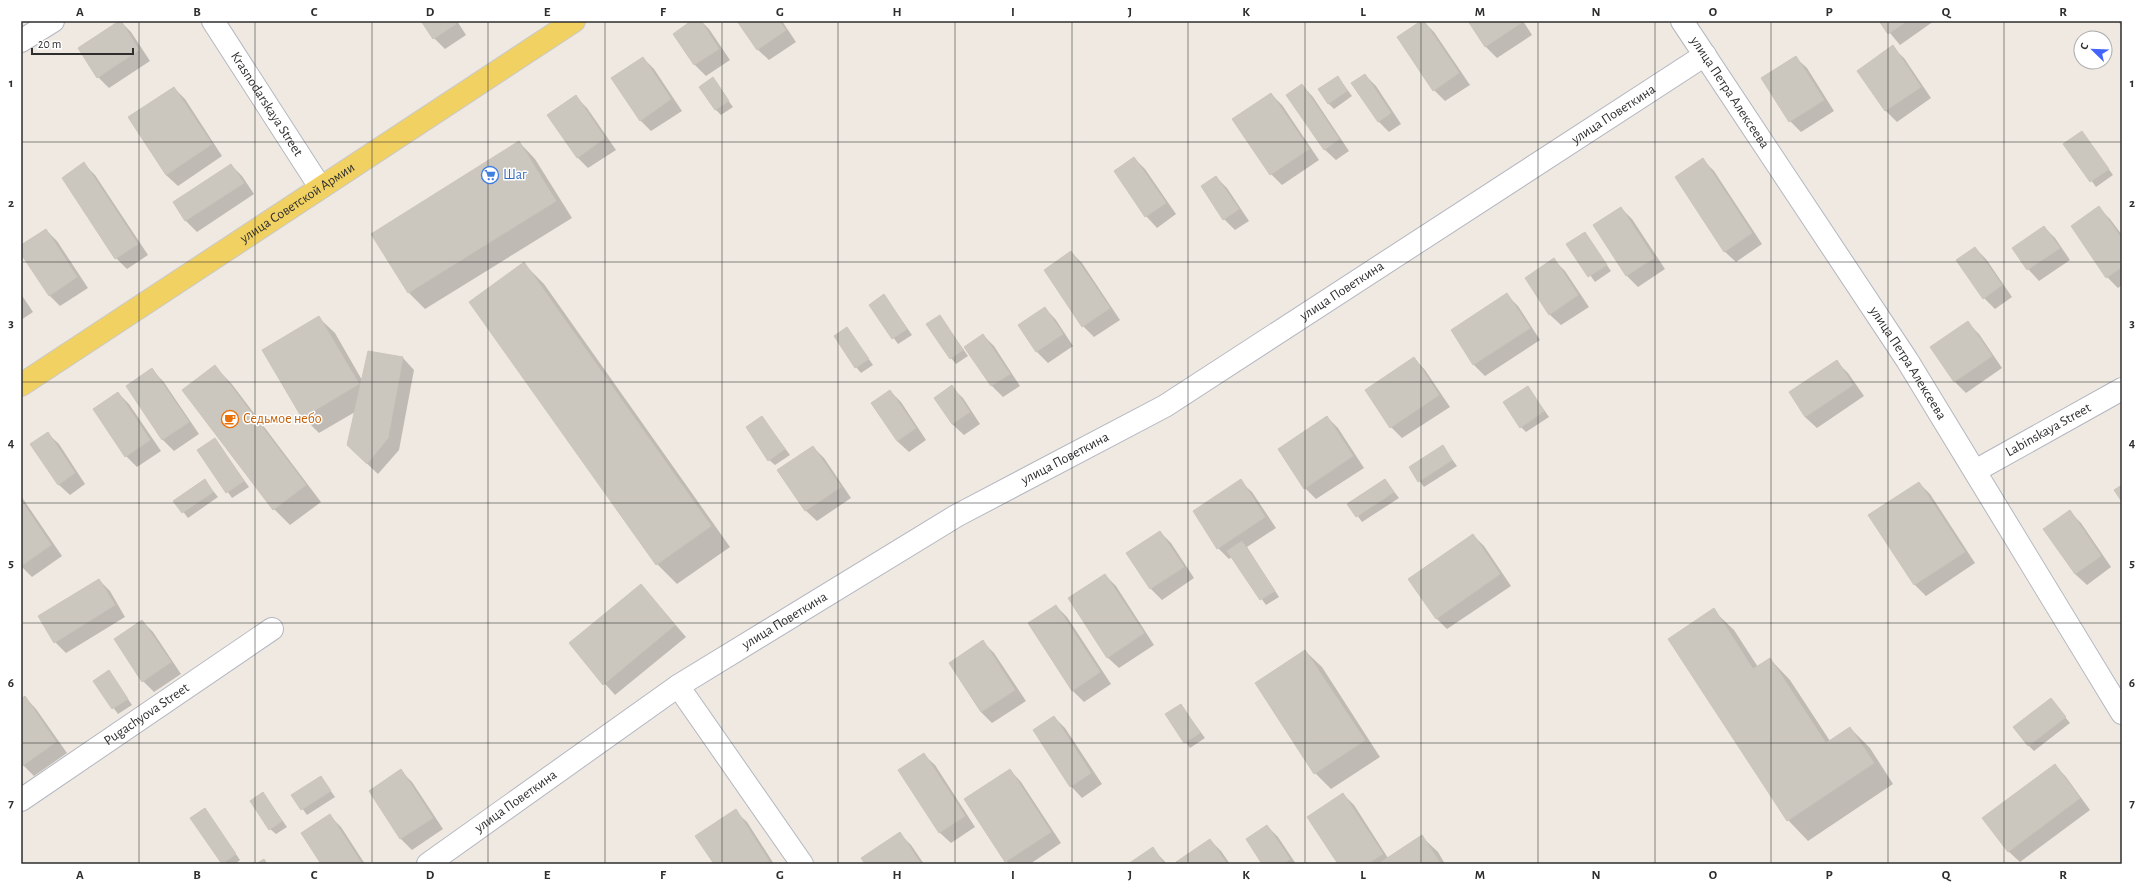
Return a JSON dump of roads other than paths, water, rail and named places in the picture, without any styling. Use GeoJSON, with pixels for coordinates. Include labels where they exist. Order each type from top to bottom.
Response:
{"type":"FeatureCollection","features":[{"type":"Feature","properties":{"kind":"main road","name":"улица Советской Армии"},"geometry":{"type":"LineString","coordinates":[[21,385],[574,21]]}},
{"type":"Feature","properties":{"kind":"street"},"geometry":{"type":"LineString","coordinates":[[21,41],[53,21]]}},
{"type":"Feature","properties":{"kind":"street","name":"Krasnodarskaya Street"},"geometry":{"type":"LineString","coordinates":[[213,21],[320,187]]}},
{"type":"Feature","properties":{"kind":"street","name":"улица Петра Алексеева"},"geometry":{"type":"LineString","coordinates":[[1682,21],[1908,360],[2122,713]]}},
{"type":"Feature","properties":{"kind":"street","name":"улица Поветкина"},"geometry":{"type":"LineString","coordinates":[[428,864],[678,686],[956,516],[1165,406],[1705,55]]}},
{"type":"Feature","properties":{"kind":"street","name":"Labinskaya Street"},"geometry":{"type":"LineString","coordinates":[[1975,471],[2122,389]]}},
{"type":"Feature","properties":{"kind":"street","name":"Pugachyova Street"},"geometry":{"type":"LineString","coordinates":[[21,800],[272,629]]}},
{"type":"Feature","properties":{"kind":"street"},"geometry":{"type":"LineString","coordinates":[[678,686],[802,864]]}},
{"type":"Feature","properties":{"kind":"place","name":"Шаг"},"geometry":{"type":"Point","coordinates":[490,175]}},
{"type":"Feature","properties":{"kind":"place","name":"Седьмое небо"},"geometry":{"type":"Point","coordinates":[230,419]}}]}
